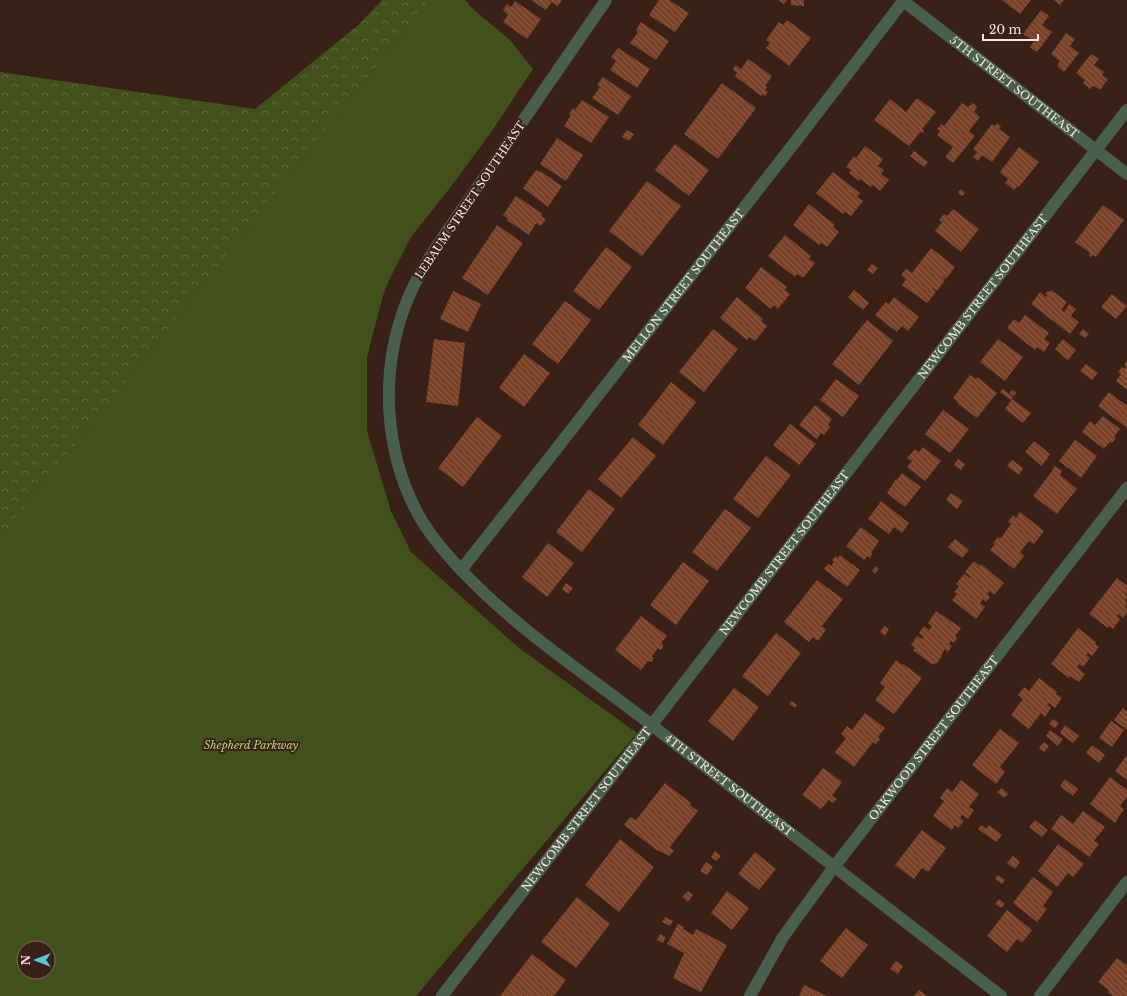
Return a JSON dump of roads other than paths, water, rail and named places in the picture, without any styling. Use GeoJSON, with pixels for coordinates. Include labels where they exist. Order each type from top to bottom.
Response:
{"type":"FeatureCollection","features":[{"type":"Feature","properties":{"kind":"street","name":"LEBAUM STREET SOUTHEAST"},"geometry":{"type":"LineString","coordinates":[[461,570],[433,538],[418,514],[406,489],[398,464],[389,413],[391,360],[396,333],[410,294],[422,269],[606,0]]}},
{"type":"Feature","properties":{"kind":"street","name":"MELLON STREET SOUTHEAST"},"geometry":{"type":"LineString","coordinates":[[461,570],[773,172],[903,0]]}},
{"type":"Feature","properties":{"kind":"street","name":"5TH STREET SOUTHEAST"},"geometry":{"type":"LineString","coordinates":[[903,0],[1127,174]]}},
{"type":"Feature","properties":{"kind":"street","name":"NEWCOMB STREET SOUTHEAST"},"geometry":{"type":"LineString","coordinates":[[442,996],[1127,110]]}},
{"type":"Feature","properties":{"kind":"street","name":"OAKWOOD STREET SOUTHEAST"},"geometry":{"type":"LineString","coordinates":[[750,996],[783,937],[834,867],[1127,488]]}},
{"type":"Feature","properties":{"kind":"street","name":"4TH STREET SOUTHEAST"},"geometry":{"type":"LineString","coordinates":[[461,570],[489,598],[519,624],[1001,996]]}},
{"type":"Feature","properties":{"kind":"street"},"geometry":{"type":"LineString","coordinates":[[1040,996],[1127,882]]}},
{"type":"Feature","properties":{"kind":"park label","name":"Shepherd Parkway"},"geometry":{"type":"Point","coordinates":[251,745]}}]}
